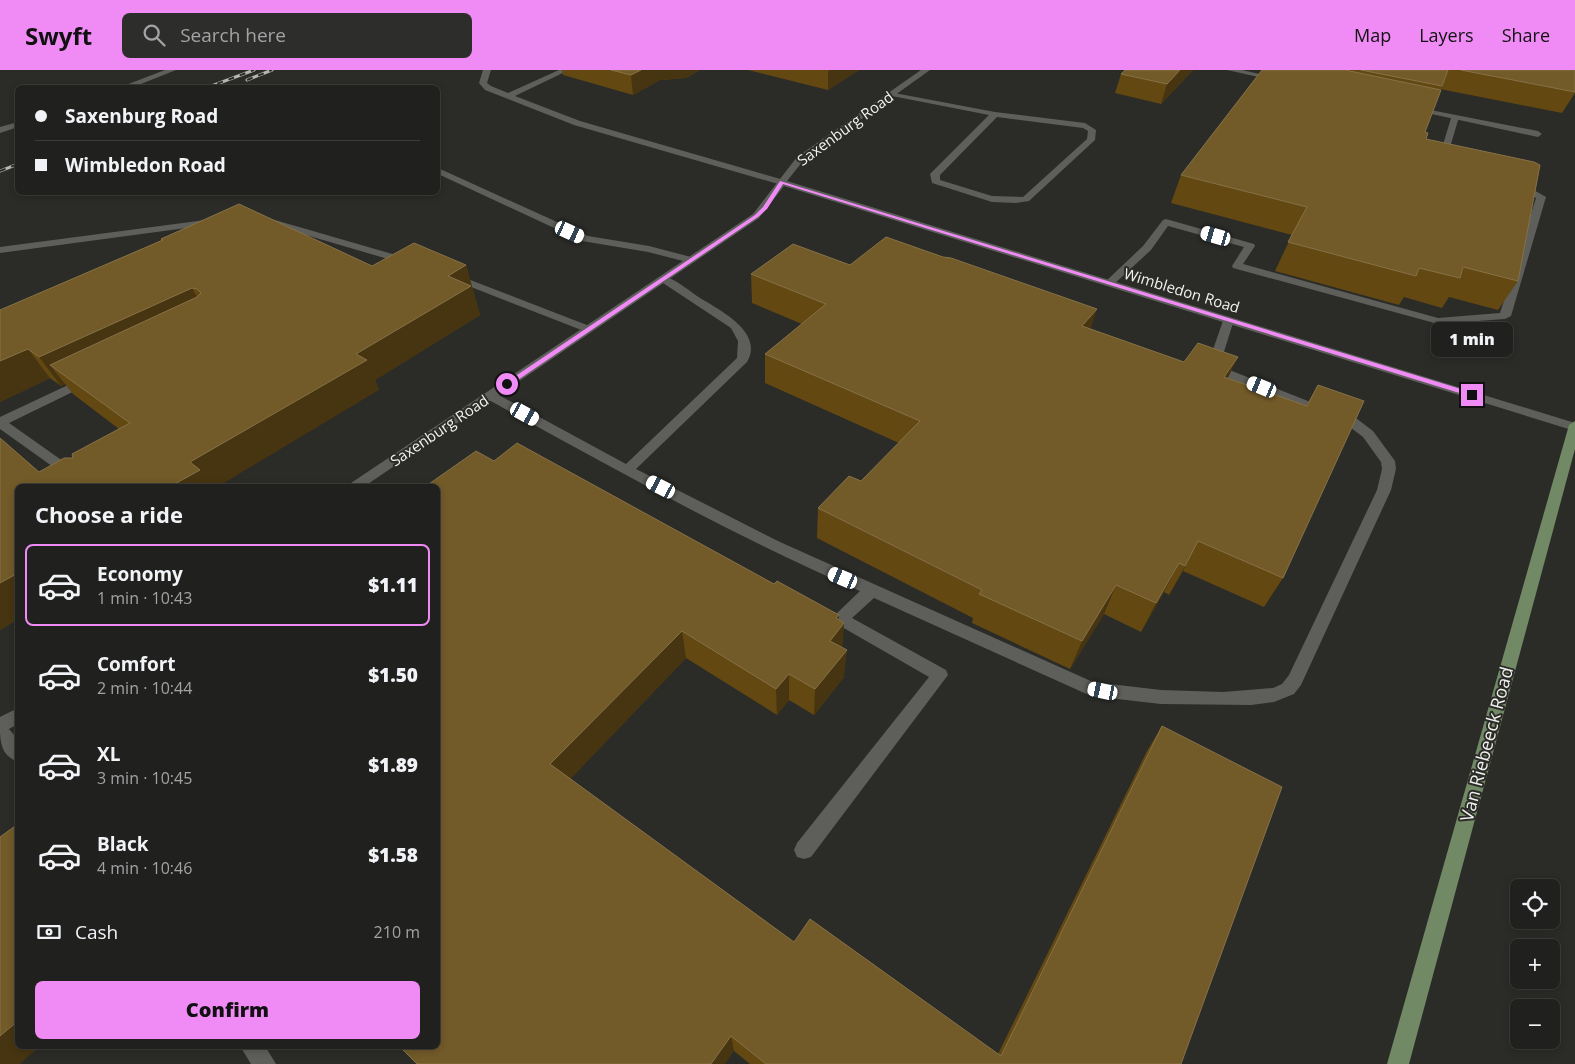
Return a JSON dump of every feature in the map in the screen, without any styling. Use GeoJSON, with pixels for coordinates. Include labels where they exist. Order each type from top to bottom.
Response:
{"type":"FeatureCollection","features":[{"type":"Feature","properties":{"kind":"main road","name":"Van Riebeeck Road"},"geometry":{"type":"LineString","coordinates":[[1398,1064],[1575,426]]}},
{"type":"Feature","properties":{"kind":"street"},"geometry":{"type":"LineString","coordinates":[[130,85],[172,70]]}},
{"type":"Feature","properties":{"kind":"street","name":"Wimbledon Road"},"geometry":{"type":"LineString","coordinates":[[487,70],[483,83],[488,88],[577,123],[782,182],[1575,426]]}},
{"type":"Feature","properties":{"kind":"street"},"geometry":{"type":"LineString","coordinates":[[509,96],[565,70]]}},
{"type":"Feature","properties":{"kind":"street","name":"Saxenburg Road"},"geometry":{"type":"LineString","coordinates":[[359,484],[756,216],[765,208],[786,173],[800,159],[926,70]]}},
{"type":"Feature","properties":{"kind":"street"},"geometry":{"type":"LineString","coordinates":[[1231,70],[1289,82]]}},
{"type":"Feature","properties":{"kind":"street"},"geometry":{"type":"LineString","coordinates":[[892,94],[995,114],[1085,126],[1092,130],[1091,140],[1026,199],[1013,202],[990,198],[935,181],[935,174],[995,114]]}},
{"type":"Feature","properties":{"kind":"street"},"geometry":{"type":"LineString","coordinates":[[1407,107],[1538,134]]}},
{"type":"Feature","properties":{"kind":"street"},"geometry":{"type":"LineString","coordinates":[[1450,167],[1441,165],[1456,117]]}},
{"type":"Feature","properties":{"kind":"street"},"geometry":{"type":"LineString","coordinates":[[0,130],[15,125]]}},
{"type":"Feature","properties":{"kind":"street"},"geometry":{"type":"LineString","coordinates":[[440,172],[586,239],[649,249],[691,260]]}},
{"type":"Feature","properties":{"kind":"street"},"geometry":{"type":"LineString","coordinates":[[1109,283],[1147,248],[1166,222],[1250,246],[1237,266],[1308,287],[1438,321],[1505,316],[1541,197],[1518,184],[1508,181]]}},
{"type":"Feature","properties":{"kind":"street"},"geometry":{"type":"LineString","coordinates":[[0,250],[228,220]]}},
{"type":"Feature","properties":{"kind":"street"},"geometry":{"type":"LineString","coordinates":[[256,220],[328,238],[418,265]]}},
{"type":"Feature","properties":{"kind":"street"},"geometry":{"type":"LineString","coordinates":[[445,274],[588,330]]}},
{"type":"Feature","properties":{"kind":"street"},"geometry":{"type":"LineString","coordinates":[[627,470],[743,359],[746,349],[742,333],[735,326],[664,279]]}},
{"type":"Feature","properties":{"kind":"street"},"geometry":{"type":"LineString","coordinates":[[491,396],[627,470],[814,566],[872,590],[1090,689],[1116,694],[1159,698],[1243,698],[1272,695],[1288,689],[1295,680],[1384,490],[1389,469],[1388,461],[1368,434],[1347,418],[1314,408],[1228,374],[1218,364],[1216,358],[1228,320]]}},
{"type":"Feature","properties":{"kind":"street"},"geometry":{"type":"LineString","coordinates":[[86,484],[0,422],[96,376]]}},
{"type":"Feature","properties":{"kind":"street"},"geometry":{"type":"LineString","coordinates":[[804,850],[940,675],[841,619],[872,590]]}},
{"type":"Feature","properties":{"kind":"street"},"geometry":{"type":"LineString","coordinates":[[0,726],[15,716]]}},
{"type":"Feature","properties":{"kind":"street"},"geometry":{"type":"LineString","coordinates":[[0,732],[15,750]]}},
{"type":"Feature","properties":{"kind":"street"},"geometry":{"type":"LineString","coordinates":[[253,1049],[265,1064]]}},
{"type":"Feature","properties":{"kind":"building"},"geometry":{"type":"Polygon","coordinates":[[[611,70],[641,70],[631,75],[611,70]]]}},
{"type":"Feature","properties":{"kind":"building"},"geometry":{"type":"Polygon","coordinates":[[[1125,70],[1180,70],[1167,84],[1121,74],[1125,70]]]}},
{"type":"Feature","properties":{"kind":"building"},"geometry":{"type":"Polygon","coordinates":[[[1262,70],[1345,70],[1441,90],[1425,132],[1428,133],[1426,139],[1534,162],[1540,165],[1518,281],[1463,267],[1460,278],[1419,268],[1416,276],[1288,242],[1307,207],[1181,175],[1262,70]]]}},
{"type":"Feature","properties":{"kind":"building"},"geometry":{"type":"Polygon","coordinates":[[[1361,70],[1448,70],[1442,86],[1361,70]]]}},
{"type":"Feature","properties":{"kind":"building"},"geometry":{"type":"Polygon","coordinates":[[[1461,70],[1575,70],[1575,92],[1461,70]]]}},
{"type":"Feature","properties":{"kind":"building"},"geometry":{"type":"Polygon","coordinates":[[[239,204],[372,266],[414,243],[466,265],[448,276],[471,286],[356,354],[367,360],[190,462],[200,470],[175,484],[15,484],[15,575],[0,583],[0,438],[39,472],[64,458],[73,458],[72,454],[130,423],[50,365],[197,297],[201,293],[197,289],[192,288],[39,357],[28,349],[0,361],[0,310],[163,240],[161,239],[239,204]]]}},
{"type":"Feature","properties":{"kind":"building"},"geometry":{"type":"Polygon","coordinates":[[[886,237],[1097,309],[1082,326],[1184,362],[1198,343],[1238,357],[1224,377],[1307,406],[1318,385],[1364,401],[1283,578],[1198,541],[1185,566],[1179,563],[1156,603],[1116,585],[1082,641],[979,594],[982,590],[818,508],[849,476],[861,481],[920,421],[765,354],[826,304],[751,274],[793,244],[850,265],[886,237]]]}},
{"type":"Feature","properties":{"kind":"building"},"geometry":{"type":"Polygon","coordinates":[[[517,443],[774,584],[777,581],[839,615],[836,618],[844,623],[830,641],[847,650],[815,689],[789,674],[776,689],[682,631],[550,764],[794,942],[810,919],[1001,1056],[1162,726],[1282,787],[1181,1064],[766,1064],[731,1036],[711,1064],[417,1064],[402,1049],[440,1049],[440,484],[429,484],[476,451],[494,461],[517,443]]]}},
{"type":"Feature","properties":{"kind":"building"},"geometry":{"type":"Polygon","coordinates":[[[15,826],[15,1024],[0,1036],[0,837],[15,826]]]}},
{"type":"Feature","properties":{"kind":"railway"},"geometry":{"type":"LineString","coordinates":[[214,85],[254,70]]}},
{"type":"Feature","properties":{"kind":"railway"},"geometry":{"type":"LineString","coordinates":[[247,80],[272,70]]}},
{"type":"Feature","properties":{"kind":"railway"},"geometry":{"type":"LineString","coordinates":[[0,171],[15,165]]}},
{"type":"Feature","properties":{"kind":"route"},"geometry":{"type":"LineString","coordinates":[[507,384],[756,216],[765,208],[782,182],[1472,395]]}}]}
